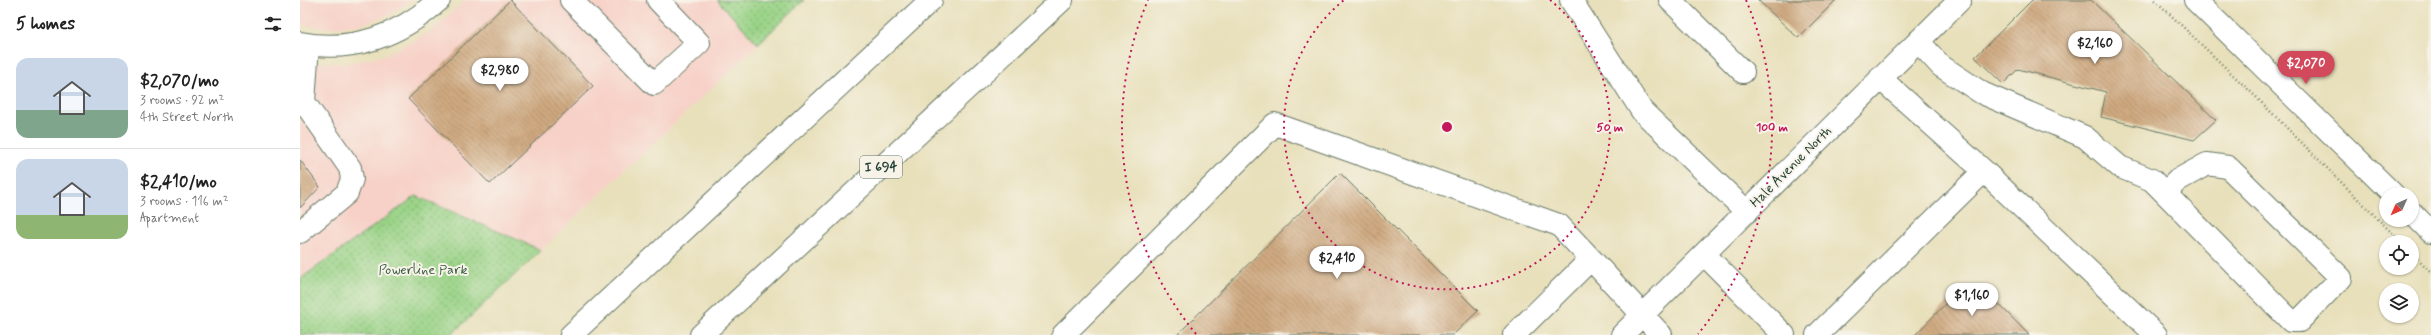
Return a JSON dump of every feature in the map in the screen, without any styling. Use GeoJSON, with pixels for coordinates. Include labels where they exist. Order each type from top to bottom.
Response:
{"type":"FeatureCollection","features":[{"type":"Feature","properties":{"kind":"main road"},"geometry":{"type":"LineString","coordinates":[[300,232],[347,192],[352,179],[350,168],[302,102],[304,44],[345,45],[379,38],[400,29],[439,0]]}},
{"type":"Feature","properties":{"kind":"main road"},"geometry":{"type":"LineString","coordinates":[[571,0],[654,84],[699,43],[658,0]]}},
{"type":"Feature","properties":{"kind":"main road"},"geometry":{"type":"LineString","coordinates":[[571,335],[931,0]]}},
{"type":"Feature","properties":{"kind":"main road","name":"I 694"},"geometry":{"type":"LineString","coordinates":[[701,335],[1062,0]]}},
{"type":"Feature","properties":{"kind":"main road"},"geometry":{"type":"LineString","coordinates":[[1571,0],[1642,110],[1747,212]]}},
{"type":"Feature","properties":{"kind":"main road"},"geometry":{"type":"LineString","coordinates":[[1670,0],[1743,72]]}},
{"type":"Feature","properties":{"kind":"main road","name":"Hale Avenue North"},"geometry":{"type":"LineString","coordinates":[[1622,335],[1960,0]]}},
{"type":"Feature","properties":{"kind":"main road"},"geometry":{"type":"LineString","coordinates":[[2195,0],[2386,187]]}},
{"type":"Feature","properties":{"kind":"main road"},"geometry":{"type":"LineString","coordinates":[[1918,41],[1941,66],[1982,93],[2085,137],[2120,167],[2152,180],[2291,321],[2299,320],[2341,278],[2228,167],[2207,164],[2178,180],[2165,193]]}},
{"type":"Feature","properties":{"kind":"main road"},"geometry":{"type":"LineString","coordinates":[[1880,78],[1984,171],[2156,335]]}},
{"type":"Feature","properties":{"kind":"main road"},"geometry":{"type":"LineString","coordinates":[[1063,335],[1275,124],[1559,225],[1661,335]]}},
{"type":"Feature","properties":{"kind":"main road"},"geometry":{"type":"LineString","coordinates":[[1818,335],[1984,171]]}},
{"type":"Feature","properties":{"kind":"main road"},"geometry":{"type":"LineString","coordinates":[[2419,220],[2431,232]]}},
{"type":"Feature","properties":{"kind":"main road"},"geometry":{"type":"LineString","coordinates":[[1704,254],[1784,335]]}},
{"type":"Feature","properties":{"kind":"main road"},"geometry":{"type":"LineString","coordinates":[[1514,335],[1591,259]]}},
{"type":"Feature","properties":{"kind":"path"},"geometry":{"type":"LineString","coordinates":[[2155,0],[2257,98],[2394,235]]}},
{"type":"Feature","properties":{"kind":"path"},"geometry":{"type":"LineString","coordinates":[[2419,260],[2431,272]]}},
{"type":"Feature","properties":{"kind":"shaded area"},"geometry":{"type":"Polygon","coordinates":[[[300,0],[412,0],[388,15],[372,21],[358,25],[328,28],[300,25],[300,0]]]}},
{"type":"Feature","properties":{"kind":"shaded area"},"geometry":{"type":"Polygon","coordinates":[[[466,0],[717,0],[758,44],[541,250],[416,196],[300,279],[300,62],[345,64],[385,55],[430,32],[466,0]]]}},
{"type":"Feature","properties":{"kind":"green space"},"geometry":{"type":"Polygon","coordinates":[[[717,0],[804,0],[758,44],[717,0]]]}},
{"type":"Feature","properties":{"kind":"green space","name":"Powerline Park"},"geometry":{"type":"Polygon","coordinates":[[[416,196],[541,250],[451,335],[300,335],[300,279],[416,196]]]}},
{"type":"Feature","properties":{"kind":"building"},"geometry":{"type":"Polygon","coordinates":[[[510,0],[593,86],[490,184],[408,99],[510,0]]]}},
{"type":"Feature","properties":{"kind":"building"},"geometry":{"type":"Polygon","coordinates":[[[1758,0],[1836,0],[1798,38],[1758,0]]]}},
{"type":"Feature","properties":{"kind":"building"},"geometry":{"type":"Polygon","coordinates":[[[2032,0],[2091,0],[2216,120],[2194,140],[2101,117],[2106,92],[2018,69],[2003,84],[1975,57],[2032,0]]]}},
{"type":"Feature","properties":{"kind":"building"},"geometry":{"type":"Polygon","coordinates":[[[300,160],[320,187],[300,208],[300,160]]]}},
{"type":"Feature","properties":{"kind":"building"},"geometry":{"type":"Polygon","coordinates":[[[1340,173],[1478,311],[1453,335],[1177,335],[1340,173]]]}},
{"type":"Feature","properties":{"kind":"building"},"geometry":{"type":"Polygon","coordinates":[[[1983,288],[2029,335],[1915,335],[1960,289],[1983,288]]]}}]}
